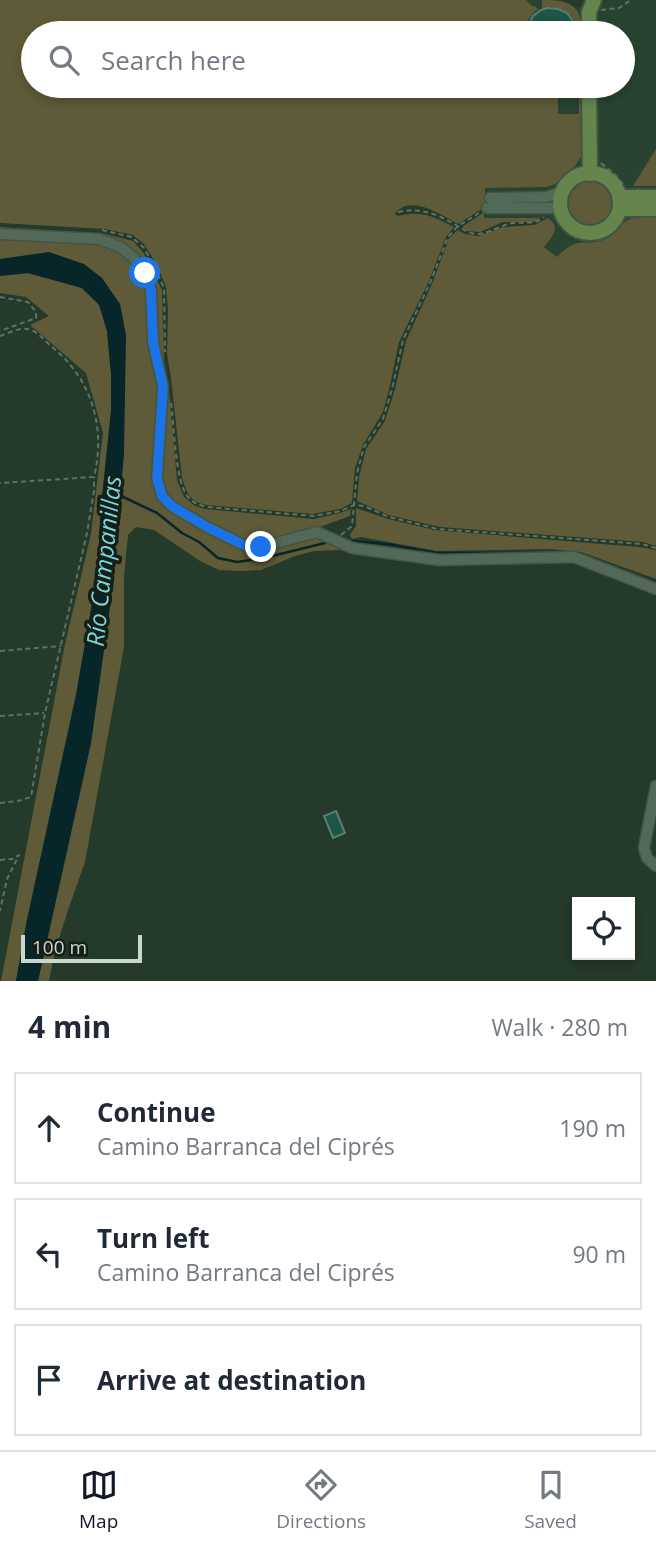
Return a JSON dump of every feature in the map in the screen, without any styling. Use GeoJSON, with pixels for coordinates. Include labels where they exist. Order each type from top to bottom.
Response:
{"type":"FeatureCollection","features":[{"type":"Feature","properties":{"kind":"street"},"geometry":{"type":"LineString","coordinates":[[589,98],[590,174]]}},
{"type":"Feature","properties":{"kind":"street"},"geometry":{"type":"LineString","coordinates":[[622,198],[610,226],[592,234],[581,232],[568,224],[560,208],[560,200],[567,183],[575,177],[598,174],[610,180],[622,198],[656,209]]}},
{"type":"Feature","properties":{"kind":"street"},"geometry":{"type":"LineString","coordinates":[[488,203],[546,197],[563,192]]}},
{"type":"Feature","properties":{"kind":"street"},"geometry":{"type":"LineString","coordinates":[[622,198],[656,197]]}},
{"type":"Feature","properties":{"kind":"street"},"geometry":{"type":"LineString","coordinates":[[488,203],[555,208],[563,215]]}},
{"type":"Feature","properties":{"kind":"street"},"geometry":{"type":"LineString","coordinates":[[0,234],[99,239],[120,247],[133,257],[145,273],[151,290],[153,342],[163,387],[157,478],[162,496],[172,506],[207,527],[246,546],[261,547],[317,533],[352,548],[439,560],[574,557],[656,589]]}},
{"type":"Feature","properties":{"kind":"street"},"geometry":{"type":"LineString","coordinates":[[656,786],[644,848],[647,858],[656,866]]}},
{"type":"Feature","properties":{"kind":"path"},"geometry":{"type":"LineString","coordinates":[[589,4],[619,8],[631,0]]}},
{"type":"Feature","properties":{"kind":"path"},"geometry":{"type":"LineString","coordinates":[[598,158],[620,182],[622,198]]}},
{"type":"Feature","properties":{"kind":"path"},"geometry":{"type":"LineString","coordinates":[[335,540],[352,526],[357,473],[364,447],[383,419],[403,340],[448,237],[488,203]]}},
{"type":"Feature","properties":{"kind":"path"},"geometry":{"type":"LineString","coordinates":[[398,212],[424,210],[466,232],[478,234],[503,225],[534,223],[542,219]]}},
{"type":"Feature","properties":{"kind":"path"},"geometry":{"type":"LineString","coordinates":[[92,230],[132,237],[144,248],[164,288],[165,356]]}},
{"type":"Feature","properties":{"kind":"path"},"geometry":{"type":"LineString","coordinates":[[0,297],[28,302],[36,312],[36,318],[0,331]]}},
{"type":"Feature","properties":{"kind":"path"},"geometry":{"type":"LineString","coordinates":[[0,336],[20,329],[32,330],[57,350],[80,377],[90,395],[99,432],[88,533],[45,713],[31,797],[18,802],[0,803]]}},
{"type":"Feature","properties":{"kind":"path"},"geometry":{"type":"LineString","coordinates":[[170,394],[180,479],[186,495],[197,505],[314,516],[341,511],[354,505],[364,506],[389,517],[438,528],[642,544],[656,548]]}},
{"type":"Feature","properties":{"kind":"path"},"geometry":{"type":"LineString","coordinates":[[0,483],[94,477]]}},
{"type":"Feature","properties":{"kind":"path"},"geometry":{"type":"LineString","coordinates":[[0,651],[62,646]]}},
{"type":"Feature","properties":{"kind":"path"},"geometry":{"type":"LineString","coordinates":[[0,716],[45,713]]}},
{"type":"Feature","properties":{"kind":"path"},"geometry":{"type":"LineString","coordinates":[[0,860],[19,855],[7,879],[0,911]]}},
{"type":"Feature","properties":{"kind":"shaded area"},"geometry":{"type":"Polygon","coordinates":[[[0,0],[526,0],[538,9],[528,21],[21,21],[21,98],[558,98],[558,114],[579,114],[579,98],[581,98],[582,155],[575,166],[555,184],[547,187],[485,188],[485,207],[458,224],[435,211],[417,206],[408,205],[395,214],[427,215],[454,227],[446,237],[429,281],[399,342],[383,412],[363,445],[355,468],[352,503],[340,509],[313,514],[206,505],[190,496],[182,478],[167,354],[166,287],[144,244],[133,235],[105,229],[0,223],[0,0]]]}},
{"type":"Feature","properties":{"kind":"shaded area"},"geometry":{"type":"Polygon","coordinates":[[[524,0],[560,0],[573,7],[597,6],[607,0],[656,0],[656,218],[628,220],[605,239],[577,242],[557,257],[544,247],[555,233],[548,218],[484,218],[484,188],[518,98],[635,98],[635,21],[524,21],[524,0]]]}},
{"type":"Feature","properties":{"kind":"shaded area"},"geometry":{"type":"Polygon","coordinates":[[[542,0],[564,2],[577,10],[580,21],[575,21],[561,9],[542,8],[542,0]]]}},
{"type":"Feature","properties":{"kind":"shaded area"},"geometry":{"type":"Polygon","coordinates":[[[656,149],[656,186],[633,186],[656,149]]]}},
{"type":"Feature","properties":{"kind":"shaded area"},"geometry":{"type":"Polygon","coordinates":[[[590,180],[607,187],[614,204],[607,221],[590,228],[573,221],[566,204],[573,187],[590,180]]]}},
{"type":"Feature","properties":{"kind":"shaded area"},"geometry":{"type":"Polygon","coordinates":[[[484,212],[484,218],[540,218],[533,222],[503,222],[480,232],[467,231],[462,227],[484,212]]]}},
{"type":"Feature","properties":{"kind":"shaded area"},"geometry":{"type":"Polygon","coordinates":[[[548,218],[555,229],[544,247],[557,257],[571,245],[607,238],[631,219],[656,218],[656,546],[643,542],[440,527],[389,515],[357,501],[359,477],[366,449],[385,421],[406,341],[449,238],[458,230],[478,236],[503,227],[534,225],[548,218]]]}},
{"type":"Feature","properties":{"kind":"shaded area"},"geometry":{"type":"Polygon","coordinates":[[[0,227],[105,234],[133,241],[143,252],[162,290],[164,361],[177,480],[184,497],[195,506],[205,509],[314,519],[351,509],[350,516],[256,544],[232,537],[173,504],[164,493],[161,480],[164,438],[155,321],[157,299],[146,271],[119,243],[0,231],[0,227]]]}},
{"type":"Feature","properties":{"kind":"shaded area"},"geometry":{"type":"Polygon","coordinates":[[[0,237],[97,242],[128,257],[139,271],[147,288],[158,382],[157,493],[238,546],[316,538],[329,542],[340,550],[314,551],[261,570],[219,570],[200,561],[154,530],[136,527],[128,535],[124,577],[124,647],[85,862],[54,955],[49,981],[38,981],[91,743],[110,606],[124,453],[102,278],[0,259],[0,237]]]}},
{"type":"Feature","properties":{"kind":"shaded area"},"geometry":{"type":"Polygon","coordinates":[[[28,273],[82,288],[99,304],[107,331],[111,411],[97,575],[76,695],[16,981],[1,981],[65,644],[91,534],[103,433],[86,373],[30,325],[49,316],[26,297],[0,293],[0,276],[28,273]]]}},
{"type":"Feature","properties":{"kind":"shaded area"},"geometry":{"type":"Polygon","coordinates":[[[356,508],[434,530],[656,550],[656,579],[581,552],[549,549],[437,551],[361,537],[352,539],[350,535],[356,526],[356,508]]]}},
{"type":"Feature","properties":{"kind":"water","name":"Río Campanillas"},"geometry":{"type":"Polygon","coordinates":[[[49,252],[84,264],[102,278],[120,304],[126,335],[124,453],[110,606],[91,743],[38,981],[16,981],[76,695],[97,575],[111,411],[107,331],[99,305],[82,288],[28,273],[0,276],[0,259],[49,252]]]}},
{"type":"Feature","properties":{"kind":"building"},"geometry":{"type":"Polygon","coordinates":[[[558,9],[567,13],[573,21],[530,21],[541,10],[558,9]]]}},
{"type":"Feature","properties":{"kind":"building"},"geometry":{"type":"Polygon","coordinates":[[[336,811],[345,833],[333,838],[324,816],[336,811]]]}},
{"type":"Feature","properties":{"kind":"waterway","name":"Río Campanillas"},"geometry":{"type":"LineString","coordinates":[[119,495],[157,513],[218,558],[237,562],[325,543]]}},
{"type":"Feature","properties":{"kind":"waterway"},"geometry":{"type":"LineString","coordinates":[[352,541],[436,553],[563,553]]}},
{"type":"Feature","properties":{"kind":"waterway"},"geometry":{"type":"LineString","coordinates":[[593,560],[656,583]]}},
{"type":"Feature","properties":{"kind":"route"},"geometry":{"type":"LineString","coordinates":[[145,273],[151,290],[153,342],[163,387],[157,478],[162,496],[172,506],[207,527],[246,546],[261,547]]}}]}
